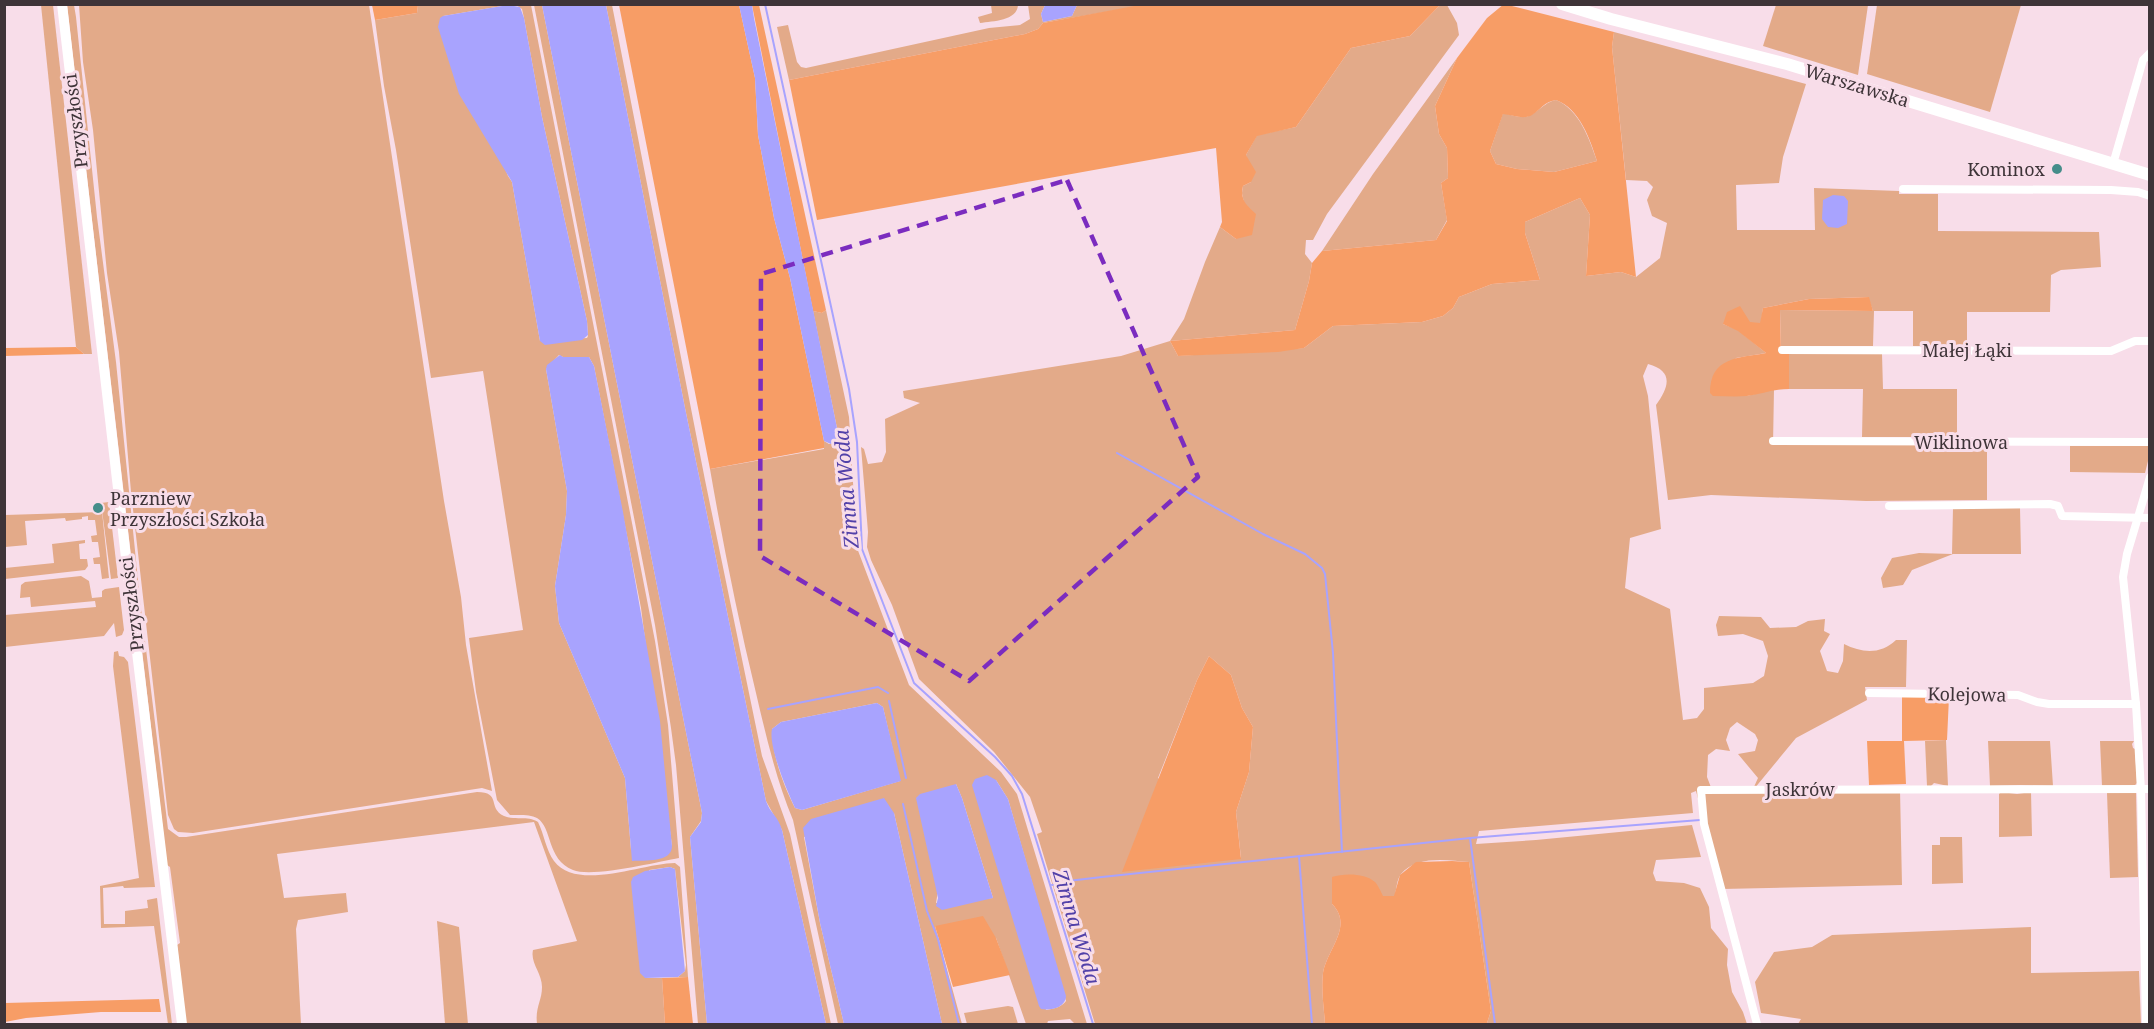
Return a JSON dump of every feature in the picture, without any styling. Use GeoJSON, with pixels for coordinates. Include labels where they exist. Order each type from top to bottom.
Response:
{"type":"FeatureCollection","features":[{"type":"Feature","properties":{"kind":"main road","name":"Warszawska"},"geometry":{"type":"LineString","coordinates":[[1562,4],[1611,19],[1797,67],[2150,175]]}},
{"type":"Feature","properties":{"kind":"street","name":"Przyszłości"},"geometry":{"type":"LineString","coordinates":[[62,4],[145,727],[182,1024]]}},
{"type":"Feature","properties":{"kind":"street"},"geometry":{"type":"LineString","coordinates":[[2113,164],[2143,60],[2150,53]]}},
{"type":"Feature","properties":{"kind":"street"},"geometry":{"type":"LineString","coordinates":[[1903,189],[2111,190],[2138,192],[2150,196]]}},
{"type":"Feature","properties":{"kind":"street","name":"Małej Łąki"},"geometry":{"type":"LineString","coordinates":[[1782,350],[2110,351],[2135,341],[2150,341]]}},
{"type":"Feature","properties":{"kind":"street","name":"Wiklinowa"},"geometry":{"type":"LineString","coordinates":[[1773,441],[2150,442]]}},
{"type":"Feature","properties":{"kind":"street"},"geometry":{"type":"LineString","coordinates":[[2146,1024],[2145,789],[2123,577],[2127,554],[2150,477]]}},
{"type":"Feature","properties":{"kind":"street"},"geometry":{"type":"LineString","coordinates":[[1889,506],[2050,504],[2058,506],[2062,516],[2150,518]]}},
{"type":"Feature","properties":{"kind":"street","name":"Kolejowa"},"geometry":{"type":"LineString","coordinates":[[1869,693],[2018,695],[2049,704],[2136,704]]}},
{"type":"Feature","properties":{"kind":"street","name":"Jaskrów"},"geometry":{"type":"LineString","coordinates":[[1757,1024],[1704,824],[1701,790],[2145,789]]}},
{"type":"Feature","properties":{"kind":"highlighted area"},"geometry":{"type":"Polygon","coordinates":[[[1067,180],[1198,477],[969,681],[760,556],[761,274],[1067,180]]]}},
{"type":"Feature","properties":{"kind":"shaded area"},"geometry":{"type":"Polygon","coordinates":[[[1045,4],[1077,5],[1072,16],[1043,22],[1041,14],[1045,4]]]}},
{"type":"Feature","properties":{"kind":"shaded area"},"geometry":{"type":"Polygon","coordinates":[[[1145,4],[1440,5],[1410,36],[1351,48],[1296,127],[1257,136],[1246,155],[1256,172],[1251,182],[1243,186],[1242,191],[1245,202],[1256,214],[1252,235],[1236,239],[1220,227],[1222,222],[1216,148],[817,220],[789,80],[1025,34],[1038,29],[1043,23],[1145,4]]]}},
{"type":"Feature","properties":{"kind":"shaded area"},"geometry":{"type":"Polygon","coordinates":[[[1504,4],[1614,32],[1612,47],[1636,277],[1621,272],[1586,276],[1590,215],[1580,198],[1525,222],[1525,233],[1540,280],[1492,284],[1459,297],[1453,308],[1443,316],[1422,322],[1333,326],[1304,348],[1278,352],[1178,356],[1170,341],[1295,330],[1312,263],[1322,251],[1436,240],[1447,221],[1441,183],[1448,178],[1447,148],[1439,134],[1435,106],[1457,58],[1487,18],[1504,4]],[[1556,100],[1552,101],[1532,115],[1525,117],[1503,114],[1490,151],[1496,164],[1517,169],[1554,172],[1597,161],[1578,117],[1556,100]]]}},
{"type":"Feature","properties":{"kind":"shaded area"},"geometry":{"type":"Polygon","coordinates":[[[41,5],[53,5],[92,354],[84,354],[76,347],[41,5]]]}},
{"type":"Feature","properties":{"kind":"shaded area"},"geometry":{"type":"Polygon","coordinates":[[[67,5],[74,5],[76,17],[97,217],[116,362],[140,600],[168,829],[179,837],[186,837],[477,792],[492,797],[496,809],[504,816],[538,822],[551,857],[564,870],[578,874],[611,874],[675,863],[680,867],[688,977],[678,977],[685,971],[686,965],[675,869],[670,867],[649,870],[645,978],[662,978],[665,1024],[537,1024],[542,987],[533,959],[533,950],[577,941],[534,822],[277,854],[284,898],[346,893],[348,912],[298,920],[296,929],[301,1024],[186,1024],[177,945],[180,943],[170,867],[167,865],[67,5]]]}},
{"type":"Feature","properties":{"kind":"shaded area"},"geometry":{"type":"Polygon","coordinates":[[[79,5],[369,5],[444,501],[461,597],[466,645],[492,791],[482,788],[193,833],[178,832],[174,829],[168,815],[131,492],[119,352],[107,273],[93,130],[83,62],[79,5]]]}},
{"type":"Feature","properties":{"kind":"shaded area"},"geometry":{"type":"Polygon","coordinates":[[[372,5],[418,5],[417,13],[375,20],[372,5]]]}},
{"type":"Feature","properties":{"kind":"shaded area"},"geometry":{"type":"Polygon","coordinates":[[[418,5],[508,5],[443,16],[512,182],[540,341],[587,338],[587,321],[542,117],[524,18],[522,9],[516,5],[531,5],[655,641],[668,725],[679,858],[609,871],[573,870],[558,859],[546,829],[537,818],[527,815],[510,815],[497,800],[476,692],[469,638],[523,630],[483,371],[431,378],[375,20],[417,13],[418,5]],[[559,355],[546,369],[567,491],[566,515],[555,586],[559,623],[625,778],[631,850],[672,846],[641,608],[594,366],[589,357],[559,355]]]}},
{"type":"Feature","properties":{"kind":"shaded area"},"geometry":{"type":"Polygon","coordinates":[[[508,5],[520,7],[524,18],[542,117],[587,321],[588,335],[582,340],[545,345],[540,341],[512,182],[459,94],[438,27],[440,18],[443,16],[508,5]]]}},
{"type":"Feature","properties":{"kind":"shaded area"},"geometry":{"type":"Polygon","coordinates":[[[534,5],[542,5],[702,813],[701,821],[690,837],[707,1024],[698,1024],[676,765],[655,625],[534,5]]]}},
{"type":"Feature","properties":{"kind":"shaded area"},"geometry":{"type":"Polygon","coordinates":[[[542,5],[606,5],[685,408],[766,801],[782,830],[826,1024],[707,1024],[690,837],[701,822],[702,813],[542,5]]]}},
{"type":"Feature","properties":{"kind":"shaded area"},"geometry":{"type":"Polygon","coordinates":[[[606,5],[612,5],[705,480],[762,756],[790,834],[831,1024],[826,1024],[782,830],[766,801],[685,408],[606,5]]]}},
{"type":"Feature","properties":{"kind":"shaded area"},"geometry":{"type":"Polygon","coordinates":[[[619,5],[739,5],[755,78],[758,135],[774,218],[790,278],[824,448],[710,469],[619,5]]]}},
{"type":"Feature","properties":{"kind":"shaded area"},"geometry":{"type":"Polygon","coordinates":[[[739,5],[752,5],[839,438],[831,444],[824,441],[790,278],[774,218],[758,135],[755,78],[739,5]]]}},
{"type":"Feature","properties":{"kind":"shaded area"},"geometry":{"type":"Polygon","coordinates":[[[752,5],[759,5],[826,310],[822,313],[813,311],[752,5]]]}},
{"type":"Feature","properties":{"kind":"shaded area"},"geometry":{"type":"Polygon","coordinates":[[[991,5],[1018,5],[1017,10],[1009,17],[980,23],[978,17],[992,13],[991,5]]]}},
{"type":"Feature","properties":{"kind":"shaded area"},"geometry":{"type":"Polygon","coordinates":[[[1028,5],[1045,5],[1041,14],[1043,22],[1072,16],[1077,5],[1145,5],[1043,23],[1038,29],[1025,34],[789,80],[777,27],[788,25],[797,62],[801,67],[806,68],[989,28],[1020,25],[1030,19],[1028,5]]]}},
{"type":"Feature","properties":{"kind":"shaded area"},"geometry":{"type":"Polygon","coordinates":[[[1440,5],[1447,5],[1457,23],[1459,35],[1327,214],[1313,240],[1306,240],[1305,254],[1312,263],[1295,330],[1170,341],[1184,319],[1220,227],[1236,239],[1244,203],[1243,186],[1251,182],[1246,155],[1257,135],[1296,127],[1351,48],[1410,36],[1440,5]]]}},
{"type":"Feature","properties":{"kind":"shaded area"},"geometry":{"type":"Polygon","coordinates":[[[1776,5],[1868,5],[1858,75],[1763,46],[1776,5]]]}},
{"type":"Feature","properties":{"kind":"shaded area"},"geometry":{"type":"Polygon","coordinates":[[[1877,5],[2021,5],[1990,112],[1867,74],[1877,5]]]}},
{"type":"Feature","properties":{"kind":"shaded area"},"geometry":{"type":"Polygon","coordinates":[[[1614,32],[1806,84],[1783,157],[1779,183],[1736,185],[1737,230],[1815,230],[1814,188],[1899,191],[1899,194],[1938,194],[1938,231],[2099,232],[2101,267],[2061,270],[2051,275],[2050,312],[1967,312],[1967,347],[1913,346],[1913,311],[1874,311],[1873,346],[1781,346],[1780,310],[1873,311],[1868,297],[1809,299],[1763,308],[1761,323],[1723,324],[1738,330],[1766,353],[1736,358],[1713,396],[1747,396],[1774,389],[1773,445],[1987,445],[1987,500],[1866,501],[1711,495],[1668,500],[1656,405],[1664,392],[1667,380],[1662,371],[1648,364],[1643,376],[1648,396],[1661,529],[1630,538],[1625,588],[1670,609],[1683,720],[1697,718],[1704,709],[1704,688],[1753,683],[1764,676],[1768,656],[1763,641],[1743,634],[1718,636],[1716,625],[1719,616],[1761,617],[1770,628],[1796,627],[1808,621],[1825,619],[1824,631],[1830,634],[1820,651],[1827,671],[1838,673],[1843,661],[1844,644],[1871,651],[1884,648],[1896,640],[1907,640],[1906,687],[1865,687],[1867,700],[1796,738],[1754,789],[1900,790],[1902,885],[1722,889],[1696,791],[1691,793],[1693,813],[1479,831],[1476,844],[1692,825],[1701,857],[1656,860],[1653,873],[1656,881],[1684,883],[1700,888],[1709,907],[1711,928],[1728,949],[1727,965],[1732,992],[1747,1024],[1474,1024],[1487,1023],[1491,1011],[1469,862],[1433,860],[1407,868],[1400,876],[1395,896],[1332,904],[1338,912],[1340,929],[1323,973],[1325,1024],[1095,1024],[1037,834],[1042,832],[1030,797],[994,752],[919,679],[892,605],[867,547],[868,532],[861,447],[864,449],[868,464],[882,462],[886,452],[885,419],[920,403],[904,398],[903,391],[1121,356],[1170,341],[1178,356],[1304,348],[1333,326],[1422,322],[1443,316],[1453,308],[1459,297],[1492,284],[1540,280],[1525,233],[1525,222],[1580,198],[1590,215],[1586,276],[1621,272],[1636,277],[1660,258],[1667,223],[1652,216],[1647,200],[1653,187],[1647,181],[1626,180],[1612,47],[1614,32]],[[1209,656],[1197,680],[1158,778],[1241,858],[1236,812],[1249,772],[1253,727],[1242,708],[1231,675],[1209,656]],[[1737,722],[1730,728],[1726,740],[1730,751],[1716,749],[1708,755],[1707,777],[1712,790],[1753,789],[1758,778],[1738,754],[1755,751],[1758,740],[1755,734],[1737,722]]]}},
{"type":"Feature","properties":{"kind":"shaded area"},"geometry":{"type":"Polygon","coordinates":[[[1457,58],[1435,106],[1439,134],[1447,148],[1448,178],[1441,183],[1447,220],[1436,240],[1322,251],[1373,174],[1457,58]]]}},
{"type":"Feature","properties":{"kind":"shaded area"},"geometry":{"type":"Polygon","coordinates":[[[1556,100],[1577,118],[1587,135],[1597,161],[1554,172],[1517,169],[1496,164],[1490,151],[1503,113],[1526,117],[1556,100]]]}},
{"type":"Feature","properties":{"kind":"shaded area"},"geometry":{"type":"Polygon","coordinates":[[[1833,195],[1844,196],[1848,201],[1847,224],[1838,228],[1828,227],[1822,219],[1823,200],[1833,195]]]}},
{"type":"Feature","properties":{"kind":"shaded area"},"geometry":{"type":"Polygon","coordinates":[[[1869,297],[1873,311],[1780,310],[1781,353],[1789,353],[1789,389],[1743,396],[1713,396],[1710,393],[1711,381],[1720,366],[1736,358],[1766,353],[1738,331],[1723,324],[1727,312],[1740,306],[1750,322],[1760,323],[1763,308],[1809,299],[1869,297]]]}},
{"type":"Feature","properties":{"kind":"shaded area"},"geometry":{"type":"Polygon","coordinates":[[[826,310],[849,417],[857,548],[909,685],[1001,772],[1017,794],[1087,1024],[1075,1024],[1070,1019],[1048,1021],[1047,1024],[1026,1024],[996,938],[935,926],[962,1024],[942,1024],[894,813],[804,837],[820,923],[844,1024],[838,1024],[793,820],[781,789],[749,665],[710,469],[824,449],[824,441],[829,444],[834,443],[837,428],[813,311],[822,313],[826,310]],[[877,703],[781,722],[772,729],[779,769],[795,808],[802,810],[900,781],[883,707],[877,703]],[[996,780],[1046,1010],[1060,1006],[1066,1001],[1008,799],[996,780]],[[956,784],[936,903],[993,898],[956,784]]]}},
{"type":"Feature","properties":{"kind":"shaded area"},"geometry":{"type":"Polygon","coordinates":[[[76,347],[84,354],[5,356],[5,348],[76,347]]]}},
{"type":"Feature","properties":{"kind":"shaded area"},"geometry":{"type":"Polygon","coordinates":[[[1789,353],[1882,354],[1883,389],[1957,389],[1957,437],[1862,437],[1863,389],[1789,389],[1789,353]]]}},
{"type":"Feature","properties":{"kind":"shaded area"},"geometry":{"type":"Polygon","coordinates":[[[560,355],[589,357],[594,366],[623,512],[660,721],[672,846],[668,855],[657,860],[632,861],[625,778],[559,623],[555,586],[566,515],[567,491],[546,369],[547,365],[560,355]]]}},
{"type":"Feature","properties":{"kind":"shaded area"},"geometry":{"type":"Polygon","coordinates":[[[2070,446],[2149,446],[2149,457],[2145,473],[2070,472],[2070,446]]]}},
{"type":"Feature","properties":{"kind":"shaded area"},"geometry":{"type":"Polygon","coordinates":[[[109,502],[118,578],[111,579],[101,503],[109,502]]]}},
{"type":"Feature","properties":{"kind":"shaded area"},"geometry":{"type":"Polygon","coordinates":[[[1953,508],[2020,508],[2021,554],[1953,554],[1912,570],[1903,585],[1883,588],[1881,578],[1892,558],[1919,553],[1952,554],[1953,508]]]}},
{"type":"Feature","properties":{"kind":"shaded area"},"geometry":{"type":"Polygon","coordinates":[[[102,512],[109,578],[102,579],[100,564],[94,564],[93,558],[100,557],[98,542],[92,542],[91,536],[97,535],[95,520],[88,520],[88,516],[66,521],[65,518],[25,521],[27,545],[5,547],[5,515],[102,512]]]}},
{"type":"Feature","properties":{"kind":"shaded area"},"geometry":{"type":"Polygon","coordinates":[[[85,540],[85,543],[79,544],[80,559],[87,559],[88,566],[85,570],[5,579],[5,568],[54,563],[52,544],[85,540]]]}},
{"type":"Feature","properties":{"kind":"shaded area"},"geometry":{"type":"Polygon","coordinates":[[[81,576],[89,581],[92,598],[102,597],[102,591],[105,589],[119,587],[124,630],[122,635],[116,637],[114,623],[104,636],[5,647],[5,615],[96,607],[95,601],[31,607],[30,597],[20,598],[21,585],[25,582],[81,576]]]}},
{"type":"Feature","properties":{"kind":"shaded area"},"geometry":{"type":"Polygon","coordinates":[[[118,651],[119,656],[124,657],[128,662],[155,887],[103,888],[104,924],[125,924],[125,911],[148,908],[147,900],[157,898],[172,1024],[168,1024],[154,926],[101,928],[100,886],[139,878],[113,666],[114,652],[118,651]]]}},
{"type":"Feature","properties":{"kind":"shaded area"},"geometry":{"type":"Polygon","coordinates":[[[1209,656],[1231,675],[1242,708],[1253,727],[1249,772],[1236,812],[1241,859],[1122,872],[1197,680],[1209,656]]]}},
{"type":"Feature","properties":{"kind":"shaded area"},"geometry":{"type":"Polygon","coordinates":[[[1902,696],[1949,697],[1947,740],[1904,741],[1906,784],[1869,785],[1867,741],[1902,741],[1902,696]]]}},
{"type":"Feature","properties":{"kind":"shaded area"},"geometry":{"type":"Polygon","coordinates":[[[877,703],[883,707],[901,781],[802,810],[795,808],[775,757],[772,729],[781,722],[877,703]]]}},
{"type":"Feature","properties":{"kind":"shaded area"},"geometry":{"type":"Polygon","coordinates":[[[1946,740],[1948,786],[1934,783],[1927,786],[1925,741],[1946,740]]]}},
{"type":"Feature","properties":{"kind":"shaded area"},"geometry":{"type":"Polygon","coordinates":[[[1988,741],[2050,741],[2053,786],[1990,786],[1988,741]]]}},
{"type":"Feature","properties":{"kind":"shaded area"},"geometry":{"type":"Polygon","coordinates":[[[2100,741],[2134,741],[2132,744],[2135,749],[2137,783],[2134,786],[2102,786],[2100,741]]]}},
{"type":"Feature","properties":{"kind":"shaded area"},"geometry":{"type":"Polygon","coordinates":[[[987,775],[996,780],[1008,799],[1066,996],[1064,1003],[1053,1009],[1041,1009],[1039,1006],[972,785],[975,779],[987,775]]]}},
{"type":"Feature","properties":{"kind":"shaded area"},"geometry":{"type":"Polygon","coordinates":[[[956,784],[993,898],[942,910],[936,906],[938,898],[916,798],[920,794],[956,784]]]}},
{"type":"Feature","properties":{"kind":"shaded area"},"geometry":{"type":"Polygon","coordinates":[[[2001,792],[2017,794],[2031,792],[2032,836],[1999,837],[1999,794],[2001,792]]]}},
{"type":"Feature","properties":{"kind":"shaded area"},"geometry":{"type":"Polygon","coordinates":[[[2107,793],[2136,793],[2138,877],[2110,878],[2107,793]]]}},
{"type":"Feature","properties":{"kind":"shaded area"},"geometry":{"type":"Polygon","coordinates":[[[884,798],[894,813],[942,1024],[844,1024],[820,923],[803,828],[811,819],[884,798]]]}},
{"type":"Feature","properties":{"kind":"shaded area"},"geometry":{"type":"Polygon","coordinates":[[[1940,837],[1962,837],[1963,883],[1932,884],[1932,845],[1940,845],[1940,837]]]}},
{"type":"Feature","properties":{"kind":"shaded area"},"geometry":{"type":"Polygon","coordinates":[[[1416,862],[1469,862],[1491,1011],[1487,1023],[1325,1024],[1323,973],[1340,929],[1338,912],[1332,904],[1332,877],[1348,874],[1360,875],[1375,882],[1383,896],[1394,896],[1400,875],[1416,862]]]}},
{"type":"Feature","properties":{"kind":"shaded area"},"geometry":{"type":"Polygon","coordinates":[[[670,867],[675,869],[685,971],[678,977],[645,978],[640,973],[631,882],[633,877],[645,871],[670,867]]]}},
{"type":"Feature","properties":{"kind":"shaded area"},"geometry":{"type":"Polygon","coordinates":[[[983,916],[996,938],[1010,975],[953,987],[935,926],[983,916]]]}},
{"type":"Feature","properties":{"kind":"shaded area"},"geometry":{"type":"Polygon","coordinates":[[[437,921],[459,927],[468,1024],[445,1024],[437,921]]]}},
{"type":"Feature","properties":{"kind":"shaded area"},"geometry":{"type":"Polygon","coordinates":[[[2031,927],[2031,973],[2139,971],[2141,1024],[1798,1024],[1801,1019],[1761,1013],[1755,982],[1774,952],[1812,947],[1832,935],[2031,927]]]}},
{"type":"Feature","properties":{"kind":"shaded area"},"geometry":{"type":"Polygon","coordinates":[[[688,977],[693,1024],[665,1024],[662,978],[688,977]]]}},
{"type":"Feature","properties":{"kind":"shaded area"},"geometry":{"type":"Polygon","coordinates":[[[159,999],[161,1012],[101,1012],[26,1018],[5,1022],[5,1003],[159,999]]]}},
{"type":"Feature","properties":{"kind":"shaded area"},"geometry":{"type":"Polygon","coordinates":[[[1013,1007],[1018,1024],[967,1024],[964,1013],[1013,1007]]]}},
{"type":"Feature","properties":{"kind":"waterway","name":"Zimna Woda"},"geometry":{"type":"LineString","coordinates":[[765,4],[849,389],[857,442],[862,549],[914,683],[995,757],[1012,776],[1022,794],[1093,1024]]}},
{"type":"Feature","properties":{"kind":"waterway"},"geometry":{"type":"LineString","coordinates":[[1117,453],[1263,534],[1305,554],[1322,568],[1325,574],[1333,653],[1342,852]]}},
{"type":"Feature","properties":{"kind":"waterway"},"geometry":{"type":"LineString","coordinates":[[768,709],[878,687],[888,693]]}},
{"type":"Feature","properties":{"kind":"waterway"},"geometry":{"type":"LineString","coordinates":[[889,701],[906,778]]}},
{"type":"Feature","properties":{"kind":"waterway"},"geometry":{"type":"LineString","coordinates":[[903,804],[927,911],[938,939],[959,1024]]}},
{"type":"Feature","properties":{"kind":"waterway"},"geometry":{"type":"LineString","coordinates":[[1052,885],[1102,877],[1470,838],[1700,820]]}},
{"type":"Feature","properties":{"kind":"waterway"},"geometry":{"type":"LineString","coordinates":[[1470,838],[1495,1024]]}},
{"type":"Feature","properties":{"kind":"waterway"},"geometry":{"type":"LineString","coordinates":[[1299,856],[1312,1024]]}},
{"type":"Feature","properties":{"kind":"place","name":"Kominox"},"geometry":{"type":"Point","coordinates":[2057,169]}},
{"type":"Feature","properties":{"kind":"place","name":"Parzniew Przyszłości Szkoła"},"geometry":{"type":"Point","coordinates":[98,508]}}]}
